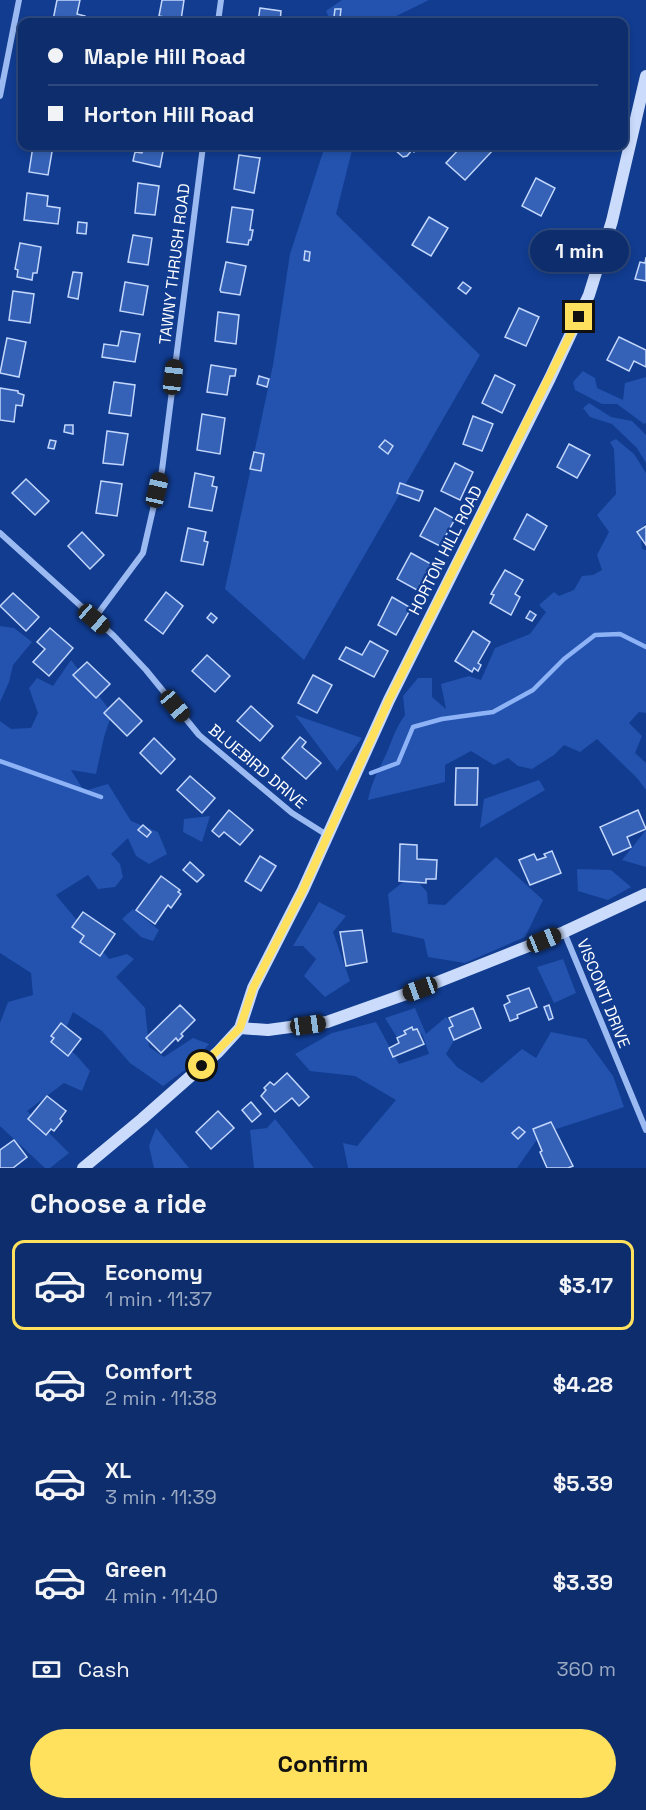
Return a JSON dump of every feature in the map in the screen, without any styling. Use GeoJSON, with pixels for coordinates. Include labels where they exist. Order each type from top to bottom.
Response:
{"type":"FeatureCollection","features":[{"type":"Feature","properties":{"kind":"street"},"geometry":{"type":"LineString","coordinates":[[0,96],[19,0]]}},
{"type":"Feature","properties":{"kind":"street"},"geometry":{"type":"LineString","coordinates":[[219,18],[221,0]]}},
{"type":"Feature","properties":{"kind":"street","name":"HORTON HILL ROAD"},"geometry":{"type":"LineString","coordinates":[[240,1028],[253,988],[303,890],[389,700],[550,378],[588,295],[602,259],[646,76]]}},
{"type":"Feature","properties":{"kind":"street","name":"TAWNY THRUSH ROAD"},"geometry":{"type":"LineString","coordinates":[[94,619],[143,553],[162,470],[202,150]]}},
{"type":"Feature","properties":{"kind":"street","name":"BLUEBIRD DRIVE"},"geometry":{"type":"LineString","coordinates":[[0,533],[114,636],[146,670],[199,735],[292,813],[327,835]]}},
{"type":"Feature","properties":{"kind":"street"},"geometry":{"type":"LineString","coordinates":[[83,1168],[218,1052],[240,1028],[268,1030],[327,1022],[420,989],[564,932],[646,894]]}},
{"type":"Feature","properties":{"kind":"street","name":"VISCONTI DRIVE"},"geometry":{"type":"LineString","coordinates":[[564,932],[646,1130]]}},
{"type":"Feature","properties":{"kind":"shaded area"},"geometry":{"type":"Polygon","coordinates":[[[342,0],[429,0],[392,18],[329,18],[326,11],[342,0]]]}},
{"type":"Feature","properties":{"kind":"shaded area"},"geometry":{"type":"Polygon","coordinates":[[[324,150],[352,150],[336,214],[480,355],[304,660],[225,589],[273,365],[290,254],[324,150]]]}},
{"type":"Feature","properties":{"kind":"shaded area"},"geometry":{"type":"Polygon","coordinates":[[[583,371],[595,378],[597,388],[623,400],[625,383],[646,377],[646,423],[644,424],[617,404],[602,404],[575,390],[573,382],[583,371]]]}},
{"type":"Feature","properties":{"kind":"shaded area"},"geometry":{"type":"Polygon","coordinates":[[[589,403],[611,417],[632,421],[646,435],[646,463],[637,448],[612,424],[590,417],[583,408],[589,403]]]}},
{"type":"Feature","properties":{"kind":"shaded area"},"geometry":{"type":"Polygon","coordinates":[[[616,439],[634,454],[646,473],[646,523],[640,530],[642,549],[646,550],[646,713],[639,712],[629,723],[642,736],[635,753],[646,763],[646,790],[637,778],[597,739],[580,752],[564,745],[554,755],[532,769],[518,766],[508,758],[494,765],[471,751],[445,765],[445,782],[368,800],[397,727],[405,715],[403,696],[418,678],[432,678],[432,697],[446,709],[441,684],[469,676],[481,680],[495,648],[530,634],[546,612],[539,605],[554,592],[559,596],[574,590],[582,576],[593,575],[602,570],[597,555],[609,532],[597,515],[616,494],[614,449],[610,442],[616,439]]]}},
{"type":"Feature","properties":{"kind":"shaded area"},"geometry":{"type":"Polygon","coordinates":[[[0,626],[14,628],[32,642],[13,665],[9,682],[0,702],[0,626]]]}},
{"type":"Feature","properties":{"kind":"shaded area"},"geometry":{"type":"Polygon","coordinates":[[[71,660],[112,713],[96,774],[71,770],[84,791],[108,784],[131,821],[158,832],[167,854],[149,864],[136,856],[128,838],[111,854],[120,864],[123,877],[115,887],[98,889],[88,875],[56,895],[109,959],[127,954],[134,959],[116,977],[145,1008],[149,1047],[164,1057],[193,1038],[209,1044],[189,1067],[163,1086],[130,1063],[102,1031],[73,1012],[60,1042],[90,1071],[82,1091],[64,1083],[27,1111],[69,1153],[50,1168],[45,1168],[0,1126],[0,1023],[8,1002],[33,995],[31,973],[0,953],[0,721],[11,729],[31,728],[38,713],[29,688],[37,678],[53,686],[71,660]]]}},
{"type":"Feature","properties":{"kind":"shaded area"},"geometry":{"type":"Polygon","coordinates":[[[295,715],[362,738],[337,771],[295,715]]]}},
{"type":"Feature","properties":{"kind":"shaded area"},"geometry":{"type":"Polygon","coordinates":[[[539,780],[545,790],[480,828],[484,799],[539,780]]]}},
{"type":"Feature","properties":{"kind":"shaded area"},"geometry":{"type":"Polygon","coordinates":[[[210,816],[202,842],[183,832],[184,819],[210,816]]]}},
{"type":"Feature","properties":{"kind":"shaded area"},"geometry":{"type":"Polygon","coordinates":[[[646,830],[646,867],[622,860],[646,830]]]}},
{"type":"Feature","properties":{"kind":"shaded area"},"geometry":{"type":"Polygon","coordinates":[[[496,857],[543,900],[525,937],[465,963],[428,957],[424,939],[392,932],[388,894],[412,875],[427,892],[428,904],[445,905],[496,857]]]}},
{"type":"Feature","properties":{"kind":"shaded area"},"geometry":{"type":"Polygon","coordinates":[[[577,869],[611,870],[631,887],[608,900],[578,891],[577,869]]]}},
{"type":"Feature","properties":{"kind":"shaded area"},"geometry":{"type":"Polygon","coordinates":[[[319,902],[346,916],[333,932],[350,981],[325,997],[304,976],[316,959],[303,946],[293,946],[319,902]]]}},
{"type":"Feature","properties":{"kind":"shaded area"},"geometry":{"type":"Polygon","coordinates":[[[133,909],[159,930],[153,941],[141,937],[122,919],[133,909]]]}},
{"type":"Feature","properties":{"kind":"shaded area"},"geometry":{"type":"Polygon","coordinates":[[[563,959],[576,993],[554,1003],[537,967],[563,959]]]}},
{"type":"Feature","properties":{"kind":"shaded area"},"geometry":{"type":"Polygon","coordinates":[[[415,1008],[426,1034],[446,1017],[459,1032],[446,1054],[457,1067],[482,1083],[522,1049],[536,1058],[551,1032],[586,1039],[613,1076],[624,1107],[541,1134],[517,1168],[348,1168],[343,1143],[357,1146],[396,1100],[355,1076],[310,1071],[295,1054],[332,1033],[376,1022],[399,1064],[429,1054],[422,1034],[401,1044],[385,1018],[415,1008]]]}},
{"type":"Feature","properties":{"kind":"shaded area"},"geometry":{"type":"Polygon","coordinates":[[[275,1119],[314,1168],[254,1168],[250,1130],[267,1128],[275,1119]]]}},
{"type":"Feature","properties":{"kind":"shaded area"},"geometry":{"type":"Polygon","coordinates":[[[156,1128],[189,1168],[154,1168],[149,1146],[156,1128]]]}},
{"type":"Feature","properties":{"kind":"building"},"geometry":{"type":"Polygon","coordinates":[[[57,0],[80,0],[77,14],[85,16],[84,18],[53,18],[57,0]]]}},
{"type":"Feature","properties":{"kind":"building"},"geometry":{"type":"Polygon","coordinates":[[[162,0],[184,0],[181,18],[159,16],[162,0]]]}},
{"type":"Feature","properties":{"kind":"building"},"geometry":{"type":"Polygon","coordinates":[[[260,8],[281,11],[280,18],[259,18],[260,8]]]}},
{"type":"Feature","properties":{"kind":"building"},"geometry":{"type":"Polygon","coordinates":[[[335,9],[341,9],[340,18],[334,17],[335,9]]]}},
{"type":"Feature","properties":{"kind":"building"},"geometry":{"type":"Polygon","coordinates":[[[32,150],[52,150],[48,175],[29,172],[32,150]]]}},
{"type":"Feature","properties":{"kind":"building"},"geometry":{"type":"Polygon","coordinates":[[[143,150],[163,150],[160,167],[133,161],[135,152],[142,153],[143,150]]]}},
{"type":"Feature","properties":{"kind":"building"},"geometry":{"type":"Polygon","coordinates":[[[395,150],[412,150],[407,156],[403,157],[395,150]]]}},
{"type":"Feature","properties":{"kind":"building"},"geometry":{"type":"Polygon","coordinates":[[[458,150],[493,150],[465,180],[446,163],[458,150]]]}},
{"type":"Feature","properties":{"kind":"building"},"geometry":{"type":"Polygon","coordinates":[[[239,155],[260,158],[254,193],[234,189],[239,155]]]}},
{"type":"Feature","properties":{"kind":"building"},"geometry":{"type":"Polygon","coordinates":[[[536,178],[555,188],[541,216],[522,206],[536,178]]]}},
{"type":"Feature","properties":{"kind":"building"},"geometry":{"type":"Polygon","coordinates":[[[138,183],[159,186],[155,215],[135,213],[138,183]]]}},
{"type":"Feature","properties":{"kind":"building"},"geometry":{"type":"Polygon","coordinates":[[[27,193],[48,196],[47,206],[60,208],[58,224],[24,220],[27,193]]]}},
{"type":"Feature","properties":{"kind":"building"},"geometry":{"type":"Polygon","coordinates":[[[232,207],[253,210],[250,230],[253,230],[248,245],[227,242],[232,207]]]}},
{"type":"Feature","properties":{"kind":"building"},"geometry":{"type":"Polygon","coordinates":[[[429,217],[448,228],[431,256],[412,245],[429,217]]]}},
{"type":"Feature","properties":{"kind":"building"},"geometry":{"type":"Polygon","coordinates":[[[78,222],[87,223],[86,234],[77,233],[78,222]]]}},
{"type":"Feature","properties":{"kind":"building"},"geometry":{"type":"Polygon","coordinates":[[[133,235],[152,238],[148,265],[128,262],[133,235]]]}},
{"type":"Feature","properties":{"kind":"building"},"geometry":{"type":"Polygon","coordinates":[[[20,243],[41,247],[37,273],[33,273],[32,280],[17,277],[18,270],[15,269],[20,243]]]}},
{"type":"Feature","properties":{"kind":"building"},"geometry":{"type":"Polygon","coordinates":[[[305,251],[310,252],[309,261],[304,260],[305,251]]]}},
{"type":"Feature","properties":{"kind":"building"},"geometry":{"type":"Polygon","coordinates":[[[646,257],[646,281],[635,279],[640,262],[645,263],[646,257]]]}},
{"type":"Feature","properties":{"kind":"building"},"geometry":{"type":"Polygon","coordinates":[[[226,262],[246,266],[240,295],[220,290],[226,262]]]}},
{"type":"Feature","properties":{"kind":"building"},"geometry":{"type":"Polygon","coordinates":[[[73,272],[82,273],[78,299],[68,297],[73,272]]]}},
{"type":"Feature","properties":{"kind":"building"},"geometry":{"type":"Polygon","coordinates":[[[125,282],[148,286],[143,315],[120,311],[125,282]]]}},
{"type":"Feature","properties":{"kind":"building"},"geometry":{"type":"Polygon","coordinates":[[[463,282],[471,288],[466,294],[458,288],[463,282]]]}},
{"type":"Feature","properties":{"kind":"building"},"geometry":{"type":"Polygon","coordinates":[[[13,291],[34,294],[30,323],[9,320],[13,291]]]}},
{"type":"Feature","properties":{"kind":"building"},"geometry":{"type":"Polygon","coordinates":[[[519,308],[539,317],[526,346],[505,337],[519,308]]]}},
{"type":"Feature","properties":{"kind":"building"},"geometry":{"type":"Polygon","coordinates":[[[218,312],[239,315],[236,344],[215,341],[218,312]]]}},
{"type":"Feature","properties":{"kind":"building"},"geometry":{"type":"Polygon","coordinates":[[[121,331],[140,334],[135,362],[102,357],[104,344],[118,346],[121,331]]]}},
{"type":"Feature","properties":{"kind":"building"},"geometry":{"type":"Polygon","coordinates":[[[619,337],[646,350],[646,367],[634,361],[629,371],[607,360],[619,337]]]}},
{"type":"Feature","properties":{"kind":"building"},"geometry":{"type":"Polygon","coordinates":[[[7,338],[26,342],[19,377],[0,373],[7,338]]]}},
{"type":"Feature","properties":{"kind":"building"},"geometry":{"type":"Polygon","coordinates":[[[211,365],[236,369],[235,376],[230,376],[227,395],[207,392],[211,365]]]}},
{"type":"Feature","properties":{"kind":"building"},"geometry":{"type":"Polygon","coordinates":[[[495,375],[515,385],[502,413],[482,403],[495,375]]]}},
{"type":"Feature","properties":{"kind":"building"},"geometry":{"type":"Polygon","coordinates":[[[259,376],[269,379],[267,387],[257,384],[259,376]]]}},
{"type":"Feature","properties":{"kind":"building"},"geometry":{"type":"Polygon","coordinates":[[[114,382],[135,385],[131,416],[109,413],[114,382]]]}},
{"type":"Feature","properties":{"kind":"building"},"geometry":{"type":"Polygon","coordinates":[[[0,388],[18,391],[24,395],[22,406],[16,405],[14,422],[0,420],[0,388]]]}},
{"type":"Feature","properties":{"kind":"building"},"geometry":{"type":"Polygon","coordinates":[[[202,414],[225,418],[220,454],[197,450],[202,414]]]}},
{"type":"Feature","properties":{"kind":"building"},"geometry":{"type":"Polygon","coordinates":[[[473,416],[493,424],[482,451],[463,444],[473,416]]]}},
{"type":"Feature","properties":{"kind":"building"},"geometry":{"type":"Polygon","coordinates":[[[65,425],[73,425],[73,434],[64,432],[65,425]]]}},
{"type":"Feature","properties":{"kind":"building"},"geometry":{"type":"Polygon","coordinates":[[[107,431],[128,434],[123,465],[103,463],[107,431]]]}},
{"type":"Feature","properties":{"kind":"building"},"geometry":{"type":"Polygon","coordinates":[[[50,440],[56,441],[54,449],[48,448],[50,440]]]}},
{"type":"Feature","properties":{"kind":"building"},"geometry":{"type":"Polygon","coordinates":[[[385,440],[393,446],[388,454],[379,447],[385,440]]]}},
{"type":"Feature","properties":{"kind":"building"},"geometry":{"type":"Polygon","coordinates":[[[569,444],[590,455],[577,478],[557,467],[569,444]]]}},
{"type":"Feature","properties":{"kind":"building"},"geometry":{"type":"Polygon","coordinates":[[[254,452],[264,454],[261,471],[250,469],[254,452]]]}},
{"type":"Feature","properties":{"kind":"building"},"geometry":{"type":"Polygon","coordinates":[[[455,463],[473,472],[460,500],[441,491],[455,463]]]}},
{"type":"Feature","properties":{"kind":"building"},"geometry":{"type":"Polygon","coordinates":[[[195,473],[214,477],[212,486],[217,487],[212,511],[189,507],[195,473]]]}},
{"type":"Feature","properties":{"kind":"building"},"geometry":{"type":"Polygon","coordinates":[[[26,479],[49,501],[35,515],[12,493],[26,479]]]}},
{"type":"Feature","properties":{"kind":"building"},"geometry":{"type":"Polygon","coordinates":[[[101,481],[122,484],[117,516],[96,513],[101,481]]]}},
{"type":"Feature","properties":{"kind":"building"},"geometry":{"type":"Polygon","coordinates":[[[400,483],[423,491],[419,501],[397,493],[400,483]]]}},
{"type":"Feature","properties":{"kind":"building"},"geometry":{"type":"Polygon","coordinates":[[[435,508],[455,519],[440,546],[420,536],[435,508]]]}},
{"type":"Feature","properties":{"kind":"building"},"geometry":{"type":"Polygon","coordinates":[[[527,514],[547,526],[534,550],[514,539],[527,514]]]}},
{"type":"Feature","properties":{"kind":"building"},"geometry":{"type":"Polygon","coordinates":[[[646,526],[646,545],[637,532],[646,526]]]}},
{"type":"Feature","properties":{"kind":"building"},"geometry":{"type":"Polygon","coordinates":[[[188,528],[206,532],[204,541],[208,542],[203,565],[181,561],[188,528]]]}},
{"type":"Feature","properties":{"kind":"building"},"geometry":{"type":"Polygon","coordinates":[[[82,532],[104,555],[90,569],[68,546],[82,532]]]}},
{"type":"Feature","properties":{"kind":"building"},"geometry":{"type":"Polygon","coordinates":[[[411,553],[431,564],[417,590],[397,579],[411,553]]]}},
{"type":"Feature","properties":{"kind":"building"},"geometry":{"type":"Polygon","coordinates":[[[505,570],[523,580],[515,594],[520,597],[511,615],[490,603],[494,595],[491,594],[505,570]]]}},
{"type":"Feature","properties":{"kind":"building"},"geometry":{"type":"Polygon","coordinates":[[[166,592],[183,606],[163,634],[145,620],[166,592]]]}},
{"type":"Feature","properties":{"kind":"building"},"geometry":{"type":"Polygon","coordinates":[[[13,593],[39,617],[26,631],[0,606],[13,593]]]}},
{"type":"Feature","properties":{"kind":"building"},"geometry":{"type":"Polygon","coordinates":[[[392,597],[411,608],[396,635],[378,625],[392,597]]]}},
{"type":"Feature","properties":{"kind":"building"},"geometry":{"type":"Polygon","coordinates":[[[530,611],[536,615],[532,621],[526,618],[530,611]]]}},
{"type":"Feature","properties":{"kind":"building"},"geometry":{"type":"Polygon","coordinates":[[[211,613],[217,618],[213,623],[207,618],[211,613]]]}},
{"type":"Feature","properties":{"kind":"building"},"geometry":{"type":"Polygon","coordinates":[[[50,628],[73,648],[49,676],[33,662],[45,649],[37,642],[50,628]]]}},
{"type":"Feature","properties":{"kind":"building"},"geometry":{"type":"Polygon","coordinates":[[[473,631],[490,642],[478,663],[481,665],[478,671],[474,668],[472,672],[455,661],[473,631]]]}},
{"type":"Feature","properties":{"kind":"building"},"geometry":{"type":"Polygon","coordinates":[[[370,641],[388,651],[374,677],[339,659],[346,647],[362,655],[370,641]]]}},
{"type":"Feature","properties":{"kind":"building"},"geometry":{"type":"Polygon","coordinates":[[[207,655],[230,676],[215,692],[192,671],[207,655]]]}},
{"type":"Feature","properties":{"kind":"building"},"geometry":{"type":"Polygon","coordinates":[[[87,662],[110,684],[96,698],[73,675],[87,662]]]}},
{"type":"Feature","properties":{"kind":"building"},"geometry":{"type":"Polygon","coordinates":[[[313,675],[332,685],[317,713],[298,703],[313,675]]]}},
{"type":"Feature","properties":{"kind":"building"},"geometry":{"type":"Polygon","coordinates":[[[119,698],[142,721],[127,736],[104,713],[119,698]]]}},
{"type":"Feature","properties":{"kind":"building"},"geometry":{"type":"Polygon","coordinates":[[[251,706],[273,726],[260,741],[237,721],[251,706]]]}},
{"type":"Feature","properties":{"kind":"building"},"geometry":{"type":"Polygon","coordinates":[[[300,737],[306,742],[302,747],[321,763],[306,779],[282,758],[300,737]]]}},
{"type":"Feature","properties":{"kind":"building"},"geometry":{"type":"Polygon","coordinates":[[[154,738],[175,759],[161,774],[140,753],[154,738]]]}},
{"type":"Feature","properties":{"kind":"building"},"geometry":{"type":"Polygon","coordinates":[[[456,768],[478,768],[477,805],[455,805],[456,768]]]}},
{"type":"Feature","properties":{"kind":"building"},"geometry":{"type":"Polygon","coordinates":[[[190,776],[215,798],[202,813],[177,790],[190,776]]]}},
{"type":"Feature","properties":{"kind":"building"},"geometry":{"type":"Polygon","coordinates":[[[229,810],[253,830],[240,845],[224,832],[219,837],[212,831],[229,810]]]}},
{"type":"Feature","properties":{"kind":"building"},"geometry":{"type":"Polygon","coordinates":[[[638,810],[646,829],[627,837],[631,847],[613,855],[600,827],[638,810]]]}},
{"type":"Feature","properties":{"kind":"building"},"geometry":{"type":"Polygon","coordinates":[[[143,825],[151,832],[147,837],[138,830],[143,825]]]}},
{"type":"Feature","properties":{"kind":"building"},"geometry":{"type":"Polygon","coordinates":[[[400,844],[417,845],[417,859],[437,860],[436,879],[426,879],[426,883],[399,881],[400,844]]]}},
{"type":"Feature","properties":{"kind":"building"},"geometry":{"type":"Polygon","coordinates":[[[552,851],[561,873],[530,885],[519,860],[534,854],[537,860],[546,857],[544,854],[552,851]]]}},
{"type":"Feature","properties":{"kind":"building"},"geometry":{"type":"Polygon","coordinates":[[[260,856],[276,866],[261,891],[245,881],[260,856]]]}},
{"type":"Feature","properties":{"kind":"building"},"geometry":{"type":"Polygon","coordinates":[[[190,862],[204,875],[197,882],[183,870],[190,862]]]}},
{"type":"Feature","properties":{"kind":"building"},"geometry":{"type":"Polygon","coordinates":[[[161,876],[180,890],[178,892],[181,894],[171,908],[168,905],[155,924],[136,910],[161,876]]]}},
{"type":"Feature","properties":{"kind":"building"},"geometry":{"type":"Polygon","coordinates":[[[83,912],[115,934],[100,956],[80,942],[84,936],[72,927],[83,912]]]}},
{"type":"Feature","properties":{"kind":"building"},"geometry":{"type":"Polygon","coordinates":[[[362,930],[367,962],[346,966],[340,932],[362,930]]]}},
{"type":"Feature","properties":{"kind":"building"},"geometry":{"type":"Polygon","coordinates":[[[529,988],[537,1007],[517,1015],[518,1018],[510,1021],[504,1005],[510,1002],[507,996],[529,988]]]}},
{"type":"Feature","properties":{"kind":"building"},"geometry":{"type":"Polygon","coordinates":[[[180,1005],[195,1020],[181,1034],[183,1036],[178,1041],[176,1038],[161,1053],[146,1038],[180,1005]]]}},
{"type":"Feature","properties":{"kind":"building"},"geometry":{"type":"Polygon","coordinates":[[[549,1005],[553,1018],[549,1020],[544,1007],[549,1005]]]}},
{"type":"Feature","properties":{"kind":"building"},"geometry":{"type":"Polygon","coordinates":[[[473,1008],[481,1028],[454,1040],[449,1028],[453,1026],[449,1018],[473,1008]]]}},
{"type":"Feature","properties":{"kind":"building"},"geometry":{"type":"Polygon","coordinates":[[[61,1023],[81,1039],[68,1056],[51,1042],[54,1038],[51,1036],[61,1023]]]}},
{"type":"Feature","properties":{"kind":"building"},"geometry":{"type":"Polygon","coordinates":[[[412,1027],[413,1030],[417,1029],[424,1044],[393,1057],[389,1048],[399,1043],[397,1038],[406,1034],[404,1031],[412,1027]]]}},
{"type":"Feature","properties":{"kind":"building"},"geometry":{"type":"Polygon","coordinates":[[[287,1073],[309,1097],[299,1106],[292,1098],[275,1112],[261,1096],[266,1090],[264,1088],[270,1082],[274,1085],[287,1073]]]}},
{"type":"Feature","properties":{"kind":"building"},"geometry":{"type":"Polygon","coordinates":[[[47,1096],[66,1111],[54,1131],[51,1129],[46,1135],[28,1119],[47,1096]]]}},
{"type":"Feature","properties":{"kind":"building"},"geometry":{"type":"Polygon","coordinates":[[[251,1102],[261,1114],[252,1122],[242,1110],[251,1102]]]}},
{"type":"Feature","properties":{"kind":"building"},"geometry":{"type":"Polygon","coordinates":[[[218,1111],[234,1128],[211,1149],[196,1132],[218,1111]]]}},
{"type":"Feature","properties":{"kind":"building"},"geometry":{"type":"Polygon","coordinates":[[[551,1122],[573,1166],[547,1168],[533,1129],[551,1122]]]}},
{"type":"Feature","properties":{"kind":"building"},"geometry":{"type":"Polygon","coordinates":[[[519,1127],[525,1132],[518,1139],[512,1133],[519,1127]]]}},
{"type":"Feature","properties":{"kind":"building"},"geometry":{"type":"Polygon","coordinates":[[[14,1140],[27,1157],[13,1168],[0,1168],[0,1150],[14,1140]]]}},
{"type":"Feature","properties":{"kind":"waterway"},"geometry":{"type":"LineString","coordinates":[[371,773],[398,763],[413,727],[442,719],[493,712],[533,690],[564,659],[595,635],[620,634],[646,647]]}},
{"type":"Feature","properties":{"kind":"waterway"},"geometry":{"type":"LineString","coordinates":[[0,761],[101,797]]}},
{"type":"Feature","properties":{"kind":"route"},"geometry":{"type":"LineString","coordinates":[[202,1066],[240,1028],[253,988],[303,890],[389,700],[579,317]]}}]}
